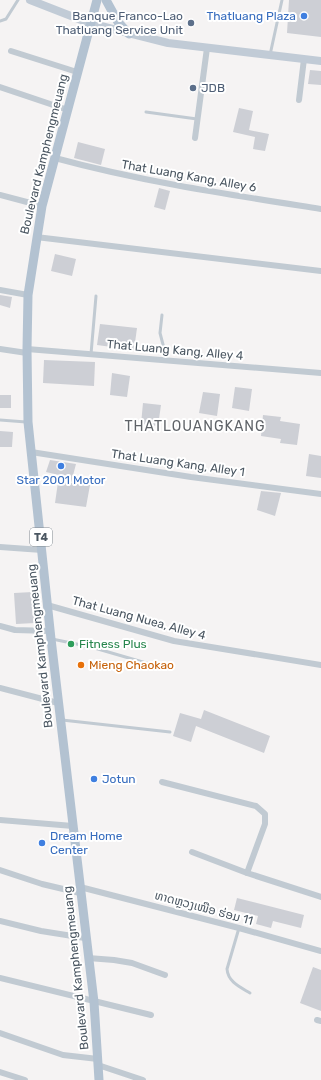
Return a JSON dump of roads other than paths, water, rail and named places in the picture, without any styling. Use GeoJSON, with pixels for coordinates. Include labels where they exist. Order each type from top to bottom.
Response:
{"type":"FeatureCollection","features":[{"type":"Feature","properties":{"kind":"main road"},"geometry":{"type":"LineString","coordinates":[[30,0],[89,23],[168,43],[321,61]]}},
{"type":"Feature","properties":{"kind":"main road","name":"Boulevard Kamphengmeuang"},"geometry":{"type":"LineString","coordinates":[[96,0],[42,206],[28,295],[27,351],[28,422],[50,635],[80,890],[84,938],[94,1002],[99,1080]]}},
{"type":"Feature","properties":{"kind":"main road"},"geometry":{"type":"LineString","coordinates":[[106,0],[118,22],[130,34]]}},
{"type":"Feature","properties":{"kind":"street"},"geometry":{"type":"LineString","coordinates":[[195,138],[207,48]]}},
{"type":"Feature","properties":{"kind":"street"},"geometry":{"type":"LineString","coordinates":[[11,51],[77,72]]}},
{"type":"Feature","properties":{"kind":"street"},"geometry":{"type":"LineString","coordinates":[[299,100],[304,59]]}},
{"type":"Feature","properties":{"kind":"street"},"geometry":{"type":"LineString","coordinates":[[0,87],[68,110]]}},
{"type":"Feature","properties":{"kind":"street","name":"That Luang Kang, Alley 6"},"geometry":{"type":"LineString","coordinates":[[55,158],[101,170],[194,190],[321,209]]}},
{"type":"Feature","properties":{"kind":"street"},"geometry":{"type":"LineString","coordinates":[[0,195],[42,206]]}},
{"type":"Feature","properties":{"kind":"street"},"geometry":{"type":"LineString","coordinates":[[36,237],[321,271]]}},
{"type":"Feature","properties":{"kind":"street"},"geometry":{"type":"LineString","coordinates":[[0,290],[28,295]]}},
{"type":"Feature","properties":{"kind":"street","name":"That Luang Kang, Alley 4"},"geometry":{"type":"LineString","coordinates":[[0,349],[91,354],[321,373]]}},
{"type":"Feature","properties":{"kind":"street","name":"That Luang Kang, Alley 1"},"geometry":{"type":"LineString","coordinates":[[31,452],[191,477],[321,494]]}},
{"type":"Feature","properties":{"kind":"street"},"geometry":{"type":"LineString","coordinates":[[0,548],[42,550]]}},
{"type":"Feature","properties":{"kind":"street","name":"That Luang Nuea, Alley 4"},"geometry":{"type":"LineString","coordinates":[[47,605],[174,641],[321,666]]}},
{"type":"Feature","properties":{"kind":"street"},"geometry":{"type":"LineString","coordinates":[[0,626],[14,630],[50,635]]}},
{"type":"Feature","properties":{"kind":"street"},"geometry":{"type":"LineString","coordinates":[[0,688],[58,703]]}},
{"type":"Feature","properties":{"kind":"street"},"geometry":{"type":"LineString","coordinates":[[162,782],[256,806],[265,814],[265,824],[247,873]]}},
{"type":"Feature","properties":{"kind":"street"},"geometry":{"type":"LineString","coordinates":[[0,820],[73,826]]}},
{"type":"Feature","properties":{"kind":"street"},"geometry":{"type":"LineString","coordinates":[[192,852],[247,873],[321,897]]}},
{"type":"Feature","properties":{"kind":"street","name":"ທາດຫຼວງເໜືອ ຮ່ອມ 11"},"geometry":{"type":"LineString","coordinates":[[0,870],[42,884],[80,890],[239,928],[321,952]]}},
{"type":"Feature","properties":{"kind":"street"},"geometry":{"type":"LineString","coordinates":[[0,921],[41,931],[84,938]]}},
{"type":"Feature","properties":{"kind":"street"},"geometry":{"type":"LineString","coordinates":[[88,958],[126,962],[165,975]]}},
{"type":"Feature","properties":{"kind":"street"},"geometry":{"type":"LineString","coordinates":[[0,978],[151,1015]]}},
{"type":"Feature","properties":{"kind":"street"},"geometry":{"type":"LineString","coordinates":[[0,1033],[63,1055],[98,1062],[143,1080]]}},
{"type":"Feature","properties":{"kind":"street"},"geometry":{"type":"LineString","coordinates":[[0,1072],[25,1080]]}},
{"type":"Feature","properties":{"kind":"lane"},"geometry":{"type":"LineString","coordinates":[[0,21],[6,19],[18,0]]}},
{"type":"Feature","properties":{"kind":"lane"},"geometry":{"type":"LineString","coordinates":[[270,56],[282,0]]}},
{"type":"Feature","properties":{"kind":"lane"},"geometry":{"type":"LineString","coordinates":[[146,112],[197,119]]}},
{"type":"Feature","properties":{"kind":"lane"},"geometry":{"type":"LineString","coordinates":[[91,354],[96,296]]}},
{"type":"Feature","properties":{"kind":"lane"},"geometry":{"type":"LineString","coordinates":[[162,315],[160,333],[167,360]]}},
{"type":"Feature","properties":{"kind":"lane"},"geometry":{"type":"LineString","coordinates":[[0,420],[28,422]]}},
{"type":"Feature","properties":{"kind":"lane"},"geometry":{"type":"LineString","coordinates":[[50,635],[153,665]]}},
{"type":"Feature","properties":{"kind":"lane"},"geometry":{"type":"LineString","coordinates":[[60,720],[170,732]]}},
{"type":"Feature","properties":{"kind":"lane"},"geometry":{"type":"LineString","coordinates":[[239,928],[227,969],[227,974],[229,978],[250,993]]}},
{"type":"Feature","properties":{"kind":"place","name":"Thatluang Plaza"},"geometry":{"type":"Point","coordinates":[304,16]}},
{"type":"Feature","properties":{"kind":"place","name":"Banque Franco-Lao Thatluang Service Unit"},"geometry":{"type":"Point","coordinates":[191,23]}},
{"type":"Feature","properties":{"kind":"place","name":"JDB"},"geometry":{"type":"Point","coordinates":[193,88]}},
{"type":"Feature","properties":{"kind":"place","name":"Star 2001 Motor"},"geometry":{"type":"Point","coordinates":[61,466]}},
{"type":"Feature","properties":{"kind":"place","name":"Fitness Plus"},"geometry":{"type":"Point","coordinates":[71,644]}},
{"type":"Feature","properties":{"kind":"place","name":"Mieng Chaokao"},"geometry":{"type":"Point","coordinates":[81,665]}},
{"type":"Feature","properties":{"kind":"place","name":"Jotun"},"geometry":{"type":"Point","coordinates":[94,779]}},
{"type":"Feature","properties":{"kind":"place","name":"Dream Home Center"},"geometry":{"type":"Point","coordinates":[42,843]}},
{"type":"Feature","properties":{"kind":"district","name":"THATLOUANGKANG"},"geometry":{"type":"Point","coordinates":[195,426]}}]}
